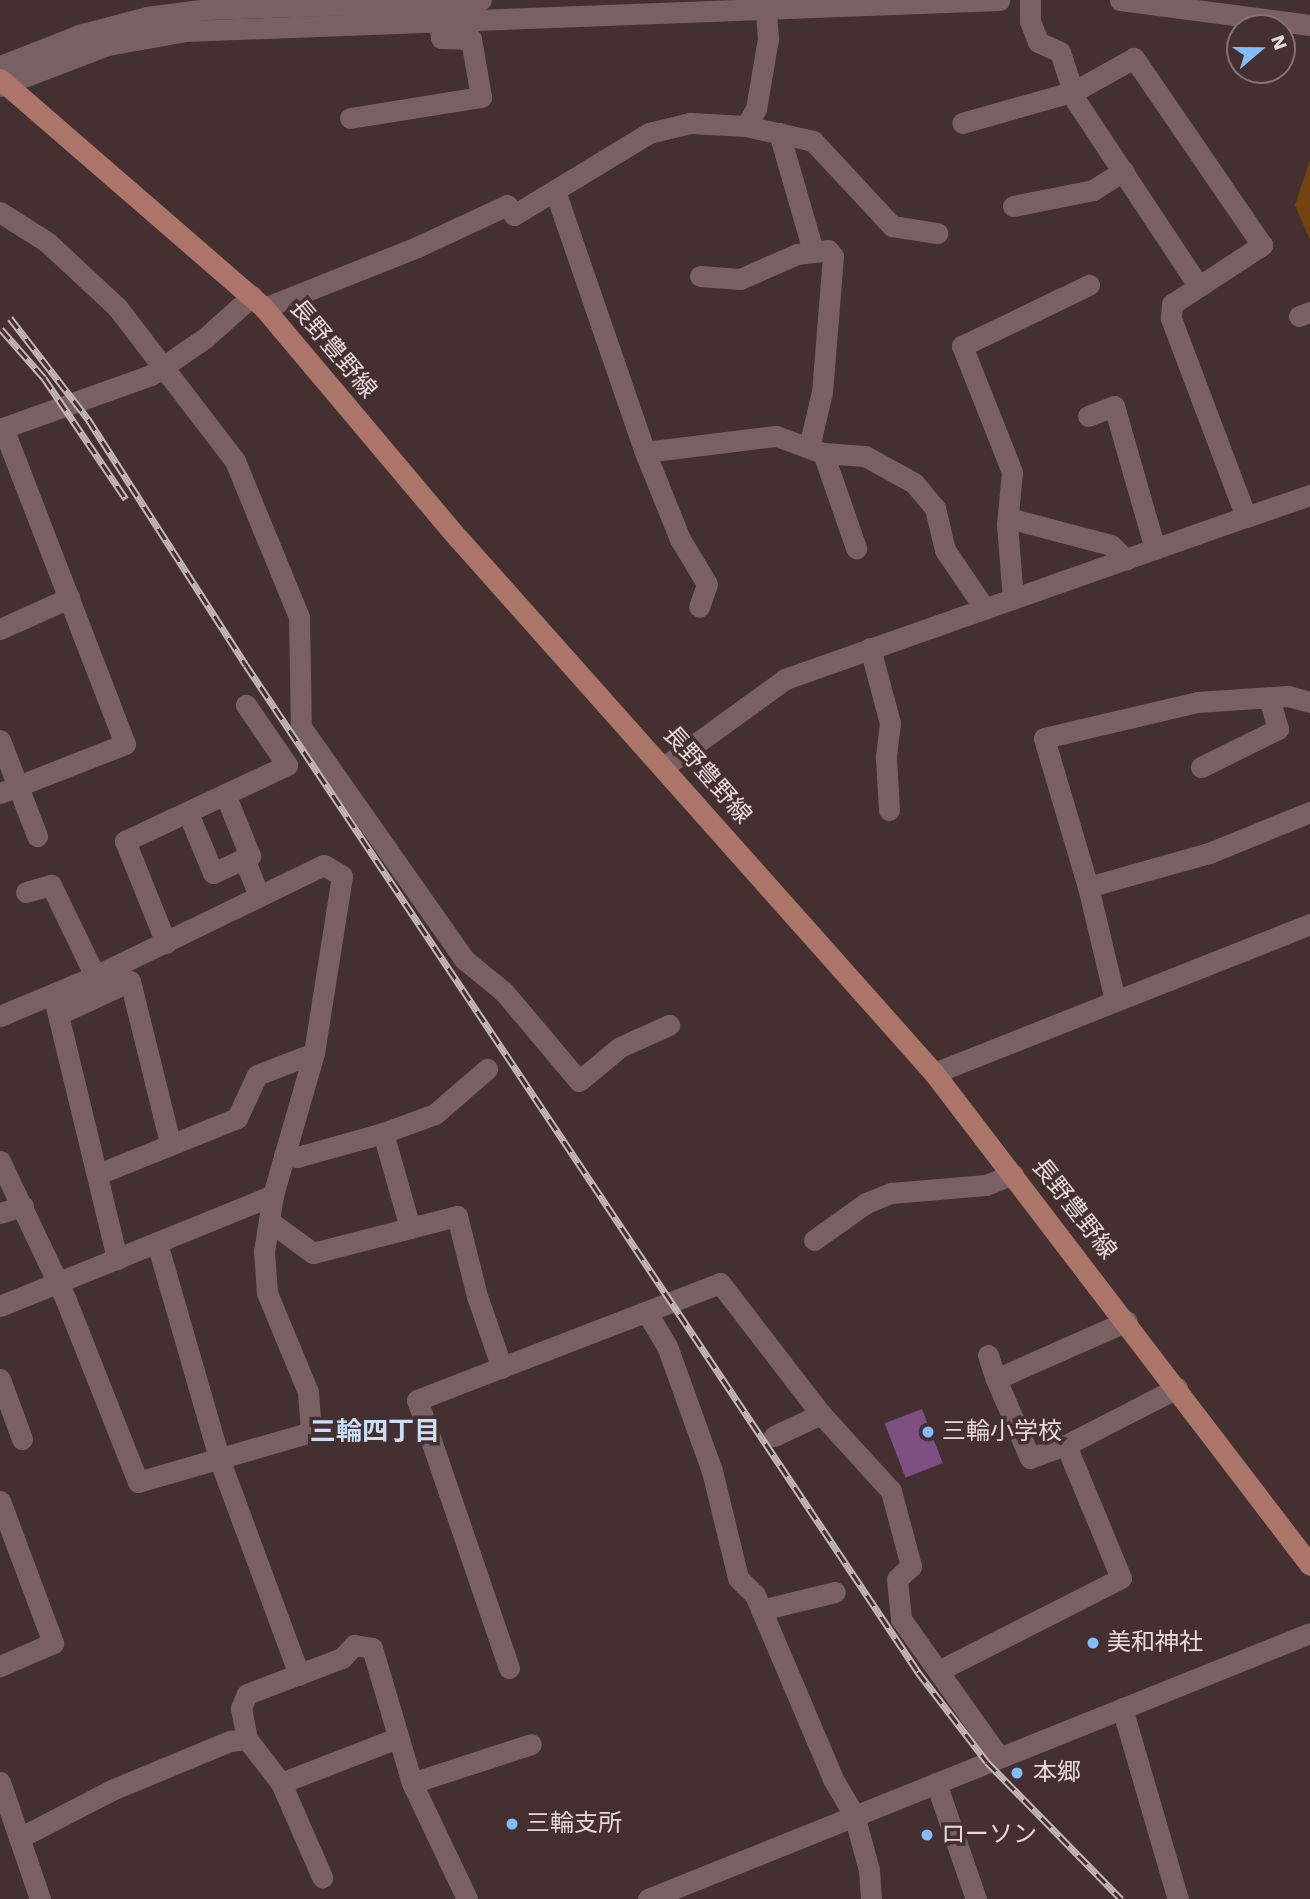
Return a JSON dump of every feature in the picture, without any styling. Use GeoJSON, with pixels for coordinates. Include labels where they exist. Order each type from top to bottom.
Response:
{"type":"FeatureCollection","features":[{"type":"Feature","properties":{"kind":"main road","name":"長野豊野線"},"geometry":{"type":"LineString","coordinates":[[1,78],[258,302],[458,538],[665,766],[934,1073],[1127,1321],[1310,1565]]}},
{"type":"Feature","properties":{"kind":"street"},"geometry":{"type":"LineString","coordinates":[[1,78],[207,13],[481,0]]}},
{"type":"Feature","properties":{"kind":"street"},"geometry":{"type":"LineString","coordinates":[[207,13],[439,20],[999,0]]}},
{"type":"Feature","properties":{"kind":"street"},"geometry":{"type":"LineString","coordinates":[[1030,0],[1030,21],[1038,42],[1060,52],[1075,91],[1076,101],[1198,285]]}},
{"type":"Feature","properties":{"kind":"street"},"geometry":{"type":"LineString","coordinates":[[1121,0],[1310,26]]}},
{"type":"Feature","properties":{"kind":"street"},"geometry":{"type":"LineString","coordinates":[[746,126],[756,109],[768,39],[766,8]]}},
{"type":"Feature","properties":{"kind":"street"},"geometry":{"type":"LineString","coordinates":[[350,118],[481,97],[471,39],[441,38],[439,20]]}},
{"type":"Feature","properties":{"kind":"street"},"geometry":{"type":"LineString","coordinates":[[962,123],[1075,91],[1134,58],[1262,245],[1172,304],[1171,318],[1246,517]]}},
{"type":"Feature","properties":{"kind":"street"},"geometry":{"type":"LineString","coordinates":[[9,789],[125,744],[2,428],[164,367],[258,302],[417,247],[507,205],[514,215],[555,191],[591,165],[649,133],[690,123],[746,126],[813,141],[892,226],[937,233]]}},
{"type":"Feature","properties":{"kind":"street"},"geometry":{"type":"LineString","coordinates":[[779,134],[813,251]]}},
{"type":"Feature","properties":{"kind":"street"},"geometry":{"type":"LineString","coordinates":[[1013,206],[1093,190],[1123,172]]}},
{"type":"Feature","properties":{"kind":"street"},"geometry":{"type":"LineString","coordinates":[[555,191],[645,452],[680,539],[707,584],[699,607]]}},
{"type":"Feature","properties":{"kind":"street"},"geometry":{"type":"LineString","coordinates":[[0,212],[71,262],[117,307],[235,461],[296,609],[301,727],[465,960],[504,992],[579,1081],[620,1047],[669,1025]]}},
{"type":"Feature","properties":{"kind":"street"},"geometry":{"type":"LineString","coordinates":[[700,276],[740,279],[771,263],[813,251],[828,250],[833,256],[816,450],[856,548]]}},
{"type":"Feature","properties":{"kind":"street"},"geometry":{"type":"LineString","coordinates":[[1013,599],[1008,518],[1012,472],[962,346],[1088,285]]}},
{"type":"Feature","properties":{"kind":"street"},"geometry":{"type":"LineString","coordinates":[[1088,416],[1114,406],[1155,549]]}},
{"type":"Feature","properties":{"kind":"street"},"geometry":{"type":"LineString","coordinates":[[645,452],[776,436],[816,450],[865,456],[914,483],[935,508],[945,550],[985,609]]}},
{"type":"Feature","properties":{"kind":"street"},"geometry":{"type":"LineString","coordinates":[[665,766],[765,689],[870,648],[1310,495]]}},
{"type":"Feature","properties":{"kind":"street"},"geometry":{"type":"LineString","coordinates":[[1008,518],[1111,544],[1126,559]]}},
{"type":"Feature","properties":{"kind":"street"},"geometry":{"type":"LineString","coordinates":[[0,629],[69,598]]}},
{"type":"Feature","properties":{"kind":"street"},"geometry":{"type":"LineString","coordinates":[[870,648],[890,723],[886,758],[889,810]]}},
{"type":"Feature","properties":{"kind":"street"},"geometry":{"type":"LineString","coordinates":[[1201,767],[1278,729],[1269,697]]}},
{"type":"Feature","properties":{"kind":"street"},"geometry":{"type":"LineString","coordinates":[[1115,1000],[1088,887],[1044,738],[1197,702],[1269,697],[1310,702]]}},
{"type":"Feature","properties":{"kind":"street"},"geometry":{"type":"LineString","coordinates":[[166,943],[125,841],[287,765],[246,705]]}},
{"type":"Feature","properties":{"kind":"street"},"geometry":{"type":"LineString","coordinates":[[0,740],[9,789],[37,836]]}},
{"type":"Feature","properties":{"kind":"street"},"geometry":{"type":"LineString","coordinates":[[188,813],[213,873],[250,856],[225,794]]}},
{"type":"Feature","properties":{"kind":"street"},"geometry":{"type":"LineString","coordinates":[[1088,887],[1209,853],[1310,813]]}},
{"type":"Feature","properties":{"kind":"street"},"geometry":{"type":"LineString","coordinates":[[244,858],[259,896]]}},
{"type":"Feature","properties":{"kind":"street"},"geometry":{"type":"LineString","coordinates":[[0,1161],[23,1206],[138,1482],[220,1461],[311,1432],[308,1392],[267,1293],[264,1251],[273,1195],[314,1054],[342,876],[324,865],[95,976],[56,1004]]}},
{"type":"Feature","properties":{"kind":"street"},"geometry":{"type":"LineString","coordinates":[[26,892],[51,885],[95,976]]}},
{"type":"Feature","properties":{"kind":"street"},"geometry":{"type":"LineString","coordinates":[[934,1073],[1310,924]]}},
{"type":"Feature","properties":{"kind":"street"},"geometry":{"type":"LineString","coordinates":[[0,1016],[56,1004],[130,982],[170,1143]]}},
{"type":"Feature","properties":{"kind":"street"},"geometry":{"type":"LineString","coordinates":[[56,1004],[117,1259]]}},
{"type":"Feature","properties":{"kind":"street"},"geometry":{"type":"LineString","coordinates":[[98,1174],[237,1118],[257,1076],[314,1054]]}},
{"type":"Feature","properties":{"kind":"street"},"geometry":{"type":"LineString","coordinates":[[284,1156],[297,1157],[383,1133],[435,1114],[487,1069]]}},
{"type":"Feature","properties":{"kind":"street"},"geometry":{"type":"LineString","coordinates":[[383,1133],[410,1228]]}},
{"type":"Feature","properties":{"kind":"street"},"geometry":{"type":"LineString","coordinates":[[814,1240],[866,1203],[891,1193],[986,1185],[1013,1174]]}},
{"type":"Feature","properties":{"kind":"street"},"geometry":{"type":"LineString","coordinates":[[0,1306],[273,1195]]}},
{"type":"Feature","properties":{"kind":"street"},"geometry":{"type":"LineString","coordinates":[[0,1213],[23,1206]]}},
{"type":"Feature","properties":{"kind":"street"},"geometry":{"type":"LineString","coordinates":[[269,1221],[313,1252],[457,1216],[477,1296],[502,1368]]}},
{"type":"Feature","properties":{"kind":"street"},"geometry":{"type":"LineString","coordinates":[[157,1243],[220,1461],[299,1675]]}},
{"type":"Feature","properties":{"kind":"street"},"geometry":{"type":"LineString","coordinates":[[509,1668],[417,1400],[720,1283],[821,1414],[891,1491],[911,1566],[897,1579],[901,1619],[999,1757]]}},
{"type":"Feature","properties":{"kind":"street"},"geometry":{"type":"LineString","coordinates":[[647,1313],[667,1346],[712,1471],[738,1578],[761,1610],[833,1779],[854,1815],[869,1870],[871,1899]]}},
{"type":"Feature","properties":{"kind":"street"},"geometry":{"type":"LineString","coordinates":[[996,1379],[1127,1321]]}},
{"type":"Feature","properties":{"kind":"street"},"geometry":{"type":"LineString","coordinates":[[988,1355],[1030,1458],[1066,1445],[1177,1388]]}},
{"type":"Feature","properties":{"kind":"street"},"geometry":{"type":"LineString","coordinates":[[0,1379],[22,1439]]}},
{"type":"Feature","properties":{"kind":"street"},"geometry":{"type":"LineString","coordinates":[[774,1436],[821,1414]]}},
{"type":"Feature","properties":{"kind":"street"},"geometry":{"type":"LineString","coordinates":[[938,1671],[1121,1578],[1066,1445]]}},
{"type":"Feature","properties":{"kind":"street"},"geometry":{"type":"LineString","coordinates":[[0,1501],[53,1643],[0,1666]]}},
{"type":"Feature","properties":{"kind":"street"},"geometry":{"type":"LineString","coordinates":[[761,1610],[835,1592]]}},
{"type":"Feature","properties":{"kind":"street"},"geometry":{"type":"LineString","coordinates":[[648,1899],[1310,1633]]}},
{"type":"Feature","properties":{"kind":"street"},"geometry":{"type":"LineString","coordinates":[[322,1877],[281,1783],[247,1739],[241,1708],[247,1694],[342,1658],[354,1645],[372,1648],[412,1783],[467,1899]]}},
{"type":"Feature","properties":{"kind":"street"},"geometry":{"type":"LineString","coordinates":[[1122,1708],[1178,1899]]}},
{"type":"Feature","properties":{"kind":"street"},"geometry":{"type":"LineString","coordinates":[[281,1783],[397,1738]]}},
{"type":"Feature","properties":{"kind":"street"},"geometry":{"type":"LineString","coordinates":[[19,1838],[114,1789],[230,1741],[247,1739]]}},
{"type":"Feature","properties":{"kind":"street"},"geometry":{"type":"LineString","coordinates":[[412,1783],[531,1744]]}},
{"type":"Feature","properties":{"kind":"street"},"geometry":{"type":"LineString","coordinates":[[0,1782],[40,1899]]}},
{"type":"Feature","properties":{"kind":"street"},"geometry":{"type":"LineString","coordinates":[[936,1783],[976,1899]]}},
{"type":"Feature","properties":{"kind":"shaded area"},"geometry":{"type":"Polygon","coordinates":[[[1310,160],[1310,240],[1295,205],[1310,160]]]}},
{"type":"Feature","properties":{"kind":"shaded area"},"geometry":{"type":"Polygon","coordinates":[[[922,1409],[943,1463],[905,1477],[885,1423],[922,1409]]]}},
{"type":"Feature","properties":{"kind":"railway"},"geometry":{"type":"LineString","coordinates":[[10,318],[88,419],[246,665],[918,1672],[987,1762],[1121,1899]]}},
{"type":"Feature","properties":{"kind":"railway"},"geometry":{"type":"LineString","coordinates":[[1,329],[44,378],[126,499]]}},
{"type":"Feature","properties":{"kind":"place","name":"三輪小学校"},"geometry":{"type":"Point","coordinates":[928,1432]}},
{"type":"Feature","properties":{"kind":"place","name":"美和神社"},"geometry":{"type":"Point","coordinates":[1093,1643]}},
{"type":"Feature","properties":{"kind":"place","name":"本郷"},"geometry":{"type":"Point","coordinates":[1017,1773]}},
{"type":"Feature","properties":{"kind":"place","name":"三輪支所"},"geometry":{"type":"Point","coordinates":[512,1824]}},
{"type":"Feature","properties":{"kind":"place","name":"ローソン"},"geometry":{"type":"Point","coordinates":[927,1835]}},
{"type":"Feature","properties":{"kind":"district","name":"三輪四丁目"},"geometry":{"type":"Point","coordinates":[375,1432]}}]}
